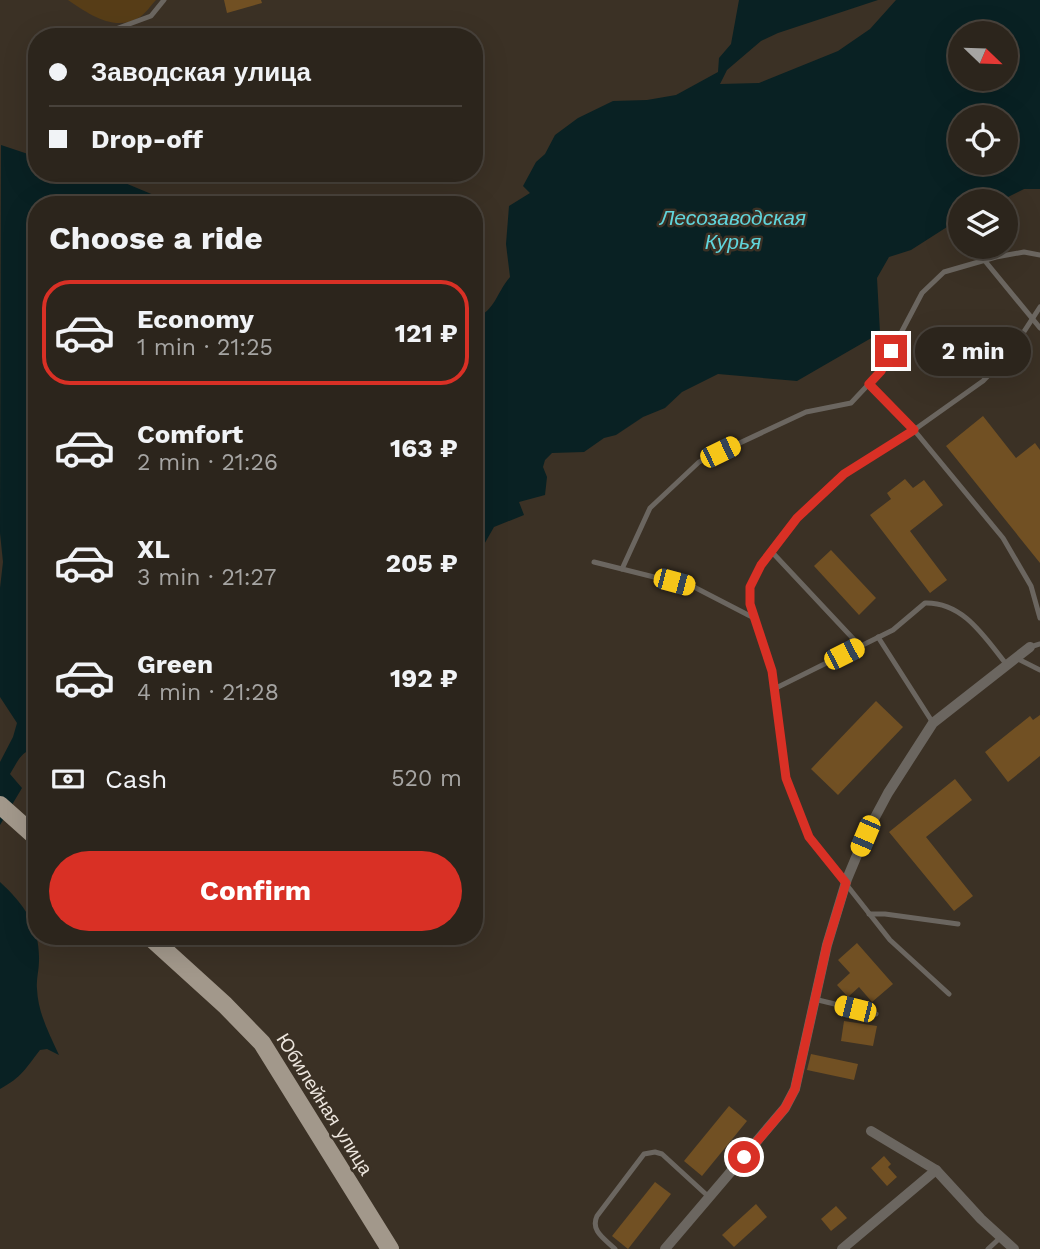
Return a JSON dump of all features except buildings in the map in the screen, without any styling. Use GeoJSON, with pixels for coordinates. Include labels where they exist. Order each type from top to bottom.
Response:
{"type":"FeatureCollection","features":[{"type":"Feature","properties":{"kind":"main road"},"geometry":{"type":"LineString","coordinates":[[0,805],[28,830]]}},
{"type":"Feature","properties":{"kind":"main road","name":"Юбилейная улица"},"geometry":{"type":"LineString","coordinates":[[159,945],[262,1043],[390,1249]]}},
{"type":"Feature","properties":{"kind":"street"},"geometry":{"type":"LineString","coordinates":[[665,1249],[785,1108],[795,1089],[827,945],[846,883],[865,836],[888,793],[933,723],[1035,645]]}},
{"type":"Feature","properties":{"kind":"street"},"geometry":{"type":"LineString","coordinates":[[871,1131],[936,1170],[981,1219],[1014,1249]]}},
{"type":"Feature","properties":{"kind":"street"},"geometry":{"type":"LineString","coordinates":[[842,1249],[936,1170]]}},
{"type":"Feature","properties":{"kind":"lane"},"geometry":{"type":"LineString","coordinates":[[118,28],[151,16],[164,0]]}},
{"type":"Feature","properties":{"kind":"lane"},"geometry":{"type":"LineString","coordinates":[[622,569],[650,508],[699,462],[806,412],[850,403],[881,371],[922,293],[944,272],[1024,252],[1040,255]]}},
{"type":"Feature","properties":{"kind":"lane"},"geometry":{"type":"LineString","coordinates":[[985,261],[1040,328]]}},
{"type":"Feature","properties":{"kind":"lane"},"geometry":{"type":"LineString","coordinates":[[949,994],[890,940],[809,837],[786,778],[772,671],[750,604],[750,587],[761,565],[797,518],[844,474],[983,382],[1010,353],[1040,307]]}},
{"type":"Feature","properties":{"kind":"lane"},"geometry":{"type":"LineString","coordinates":[[869,384],[914,430],[1003,538],[1031,586],[1040,618]]}},
{"type":"Feature","properties":{"kind":"lane"},"geometry":{"type":"LineString","coordinates":[[771,551],[860,646]]}},
{"type":"Feature","properties":{"kind":"lane"},"geometry":{"type":"LineString","coordinates":[[594,562],[694,587],[754,618]]}},
{"type":"Feature","properties":{"kind":"lane"},"geometry":{"type":"LineString","coordinates":[[774,690],[893,630],[925,603],[948,607],[967,617],[1012,661],[1040,670]]}},
{"type":"Feature","properties":{"kind":"lane"},"geometry":{"type":"LineString","coordinates":[[878,637],[933,723]]}},
{"type":"Feature","properties":{"kind":"lane"},"geometry":{"type":"LineString","coordinates":[[869,915],[885,914],[958,924]]}},
{"type":"Feature","properties":{"kind":"lane"},"geometry":{"type":"LineString","coordinates":[[814,999],[876,1014]]}},
{"type":"Feature","properties":{"kind":"lane"},"geometry":{"type":"LineString","coordinates":[[615,1249],[595,1230],[594,1224],[644,1154],[662,1154],[710,1198]]}},
{"type":"Feature","properties":{"kind":"lane"},"geometry":{"type":"LineString","coordinates":[[988,1249],[1001,1237]]}},
{"type":"Feature","properties":{"kind":"shaded area"},"geometry":{"type":"Polygon","coordinates":[[[68,0],[156,0],[140,17],[121,23],[102,20],[68,0]]]}},
{"type":"Feature","properties":{"kind":"water","name":"Лесозаводская Курья"},"geometry":{"type":"Polygon","coordinates":[[[739,0],[878,0],[761,41],[727,70],[720,84],[759,83],[838,51],[870,29],[896,0],[1040,0],[1040,189],[1024,189],[1018,192],[1018,189],[948,189],[948,227],[911,250],[889,257],[877,278],[880,333],[797,381],[718,374],[682,392],[665,408],[643,417],[616,435],[604,438],[584,452],[552,453],[545,460],[543,467],[547,477],[545,495],[519,502],[524,515],[494,527],[483,546],[483,314],[492,306],[510,277],[506,244],[509,206],[530,193],[523,186],[536,162],[545,154],[555,135],[578,118],[613,101],[647,100],[676,95],[718,72],[719,58],[731,44],[739,0]]]}},
{"type":"Feature","properties":{"kind":"water"},"geometry":{"type":"Polygon","coordinates":[[[1,145],[28,154],[28,182],[123,182],[156,196],[28,196],[28,751],[10,774],[22,788],[0,825],[0,762],[17,723],[0,697],[0,588],[3,562],[0,533],[1,145]]]}},
{"type":"Feature","properties":{"kind":"water"},"geometry":{"type":"Polygon","coordinates":[[[0,882],[28,915],[28,945],[38,945],[39,1006],[59,1055],[47,1049],[40,1050],[19,1076],[0,1089],[0,882]]]}},
{"type":"Feature","properties":{"kind":"route"},"geometry":{"type":"LineString","coordinates":[[744,1157],[785,1108],[795,1089],[827,945],[846,883],[809,837],[786,778],[772,671],[750,604],[750,587],[761,565],[797,518],[844,474],[914,430],[869,384],[881,371],[891,351]]}}]}
